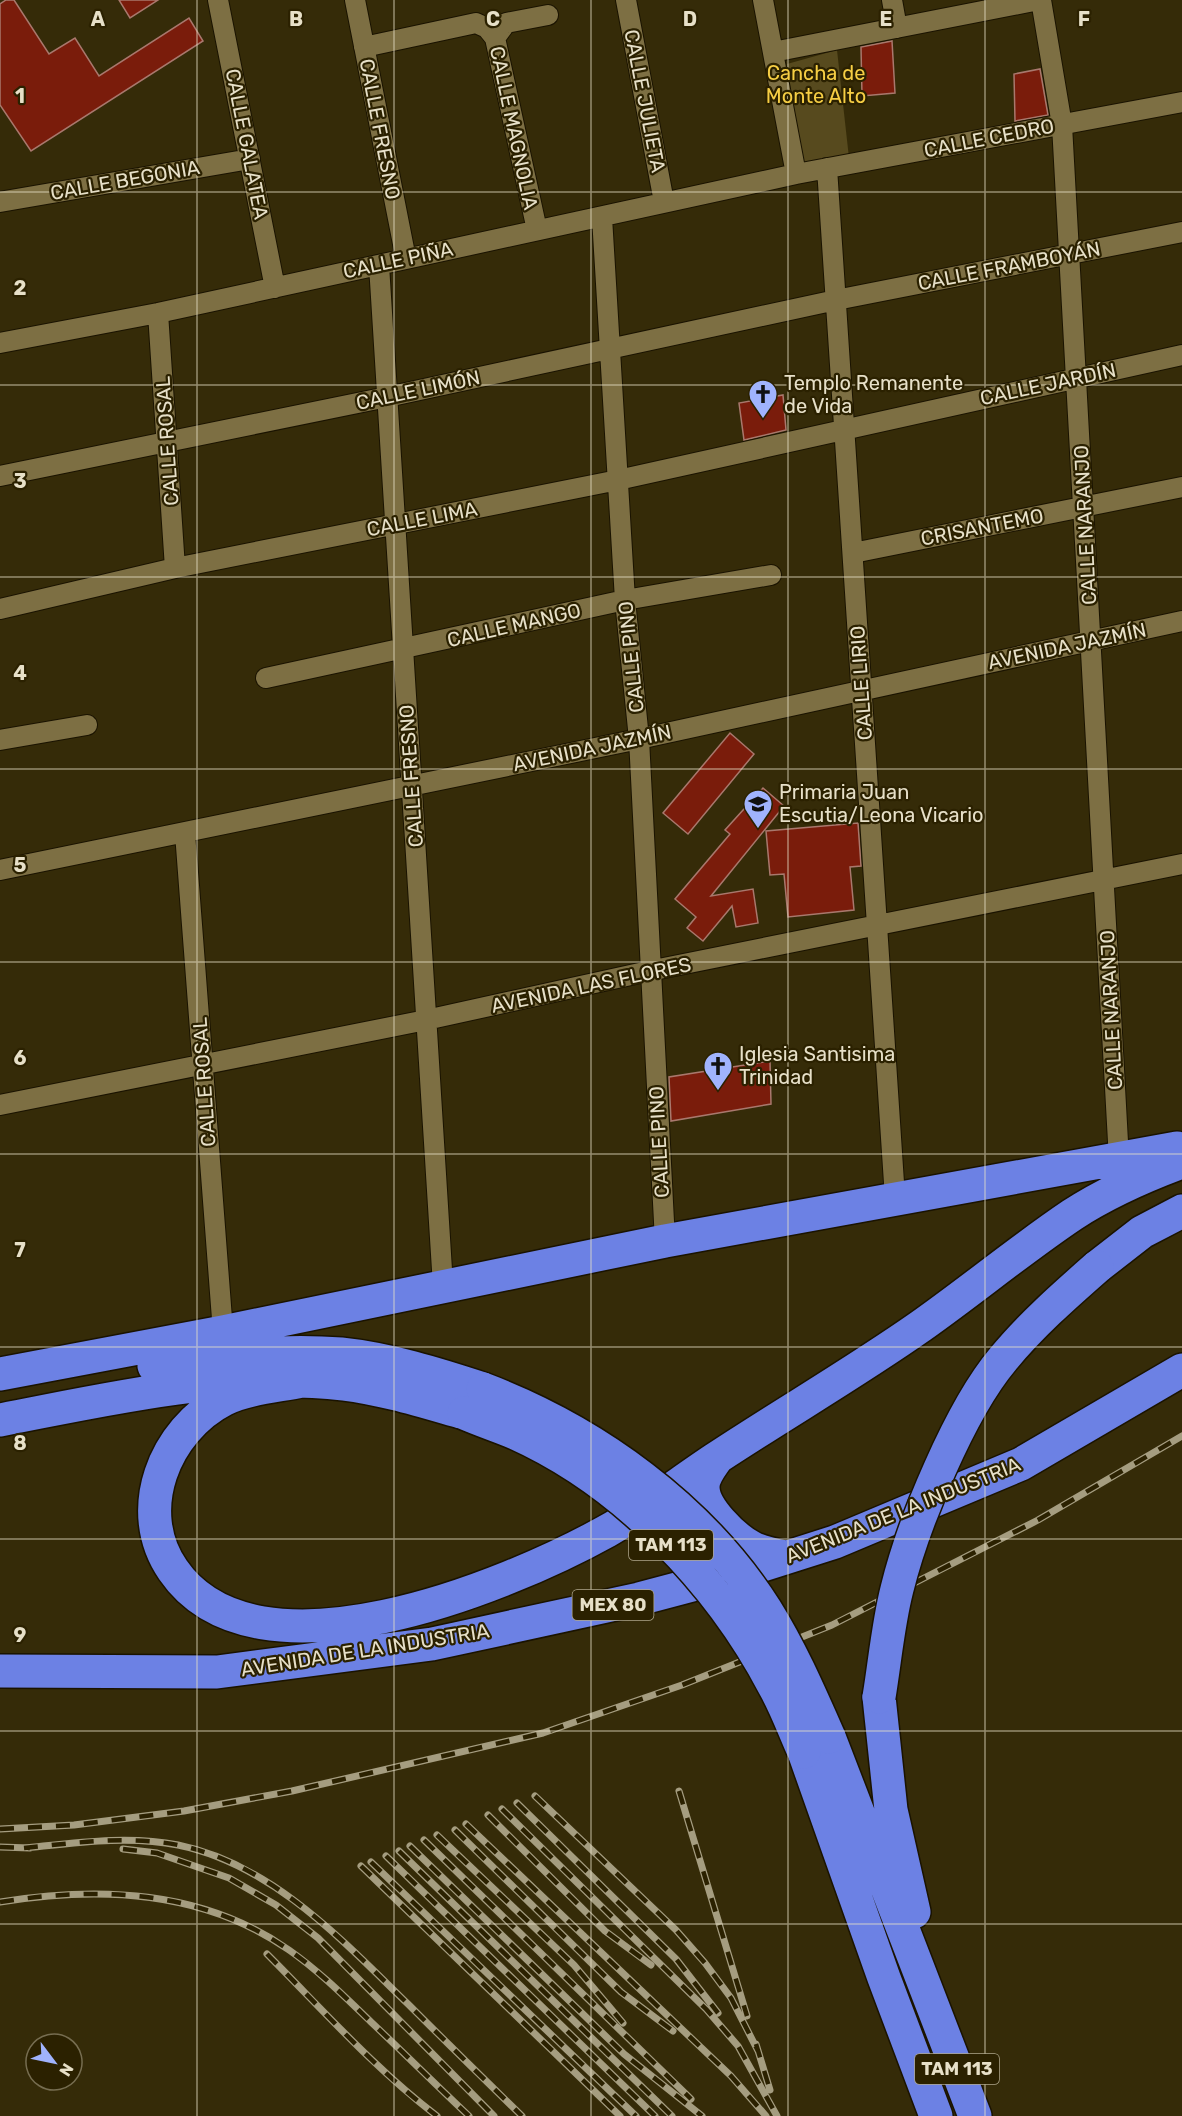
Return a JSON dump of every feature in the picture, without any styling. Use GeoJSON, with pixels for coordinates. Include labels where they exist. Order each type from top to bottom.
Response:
{"type":"FeatureCollection","features":[{"type":"Feature","properties":{"kind":"highway"},"geometry":{"type":"LineString","coordinates":[[0,1375],[223,1332],[665,1241],[1182,1147]]}},
{"type":"Feature","properties":{"kind":"highway"},"geometry":{"type":"LineString","coordinates":[[302,1381],[228,1398],[209,1409],[178,1438],[166,1456],[158,1483],[155,1506],[162,1553],[174,1572],[189,1589],[227,1612],[249,1621],[305,1626],[380,1619],[484,1588],[607,1531],[918,1328],[1074,1214],[1112,1192],[1182,1162]]}},
{"type":"Feature","properties":{"kind":"highway"},"geometry":{"type":"LineString","coordinates":[[939,2022],[891,1810],[879,1697],[897,1590],[911,1541],[966,1416],[1001,1360],[1046,1312],[1097,1267],[1142,1232],[1182,1211]]}},
{"type":"Feature","properties":{"kind":"highway"},"geometry":{"type":"LineString","coordinates":[[0,1375],[49,1382],[222,1356],[284,1352],[341,1354],[393,1363],[473,1401]]}},
{"type":"Feature","properties":{"kind":"highway","name":"AVENIDA DE LA INDUSTRIA"},"geometry":{"type":"LineString","coordinates":[[0,1671],[217,1672],[432,1644],[639,1599],[835,1542],[1021,1464],[1182,1370]]}},
{"type":"Feature","properties":{"kind":"highway"},"geometry":{"type":"LineString","coordinates":[[0,1420],[170,1387],[213,1382],[302,1381]]}},
{"type":"Feature","properties":{"kind":"highway","name":"TAM 113"},"geometry":{"type":"LineString","coordinates":[[302,1381],[345,1384],[410,1398],[473,1401],[515,1433],[559,1457],[654,1527],[690,1564],[751,1647],[775,1686],[817,1744],[939,2022],[975,2116]]}},
{"type":"Feature","properties":{"kind":"highway"},"geometry":{"type":"LineString","coordinates":[[717,1458],[704,1478],[705,1498],[711,1508],[742,1541],[768,1554],[786,1557]]}},
{"type":"Feature","properties":{"kind":"highway","name":"TAM 113"},"geometry":{"type":"LineString","coordinates":[[817,1744],[936,2116]]}},
{"type":"Feature","properties":{"kind":"street","name":"CALLE GALATEA"},"geometry":{"type":"LineString","coordinates":[[218,0],[275,288]]}},
{"type":"Feature","properties":{"kind":"street","name":"CALLE FRESNO"},"geometry":{"type":"LineString","coordinates":[[355,0],[406,259]]}},
{"type":"Feature","properties":{"kind":"street","name":"CALLE JULIETA"},"geometry":{"type":"LineString","coordinates":[[626,0],[664,202]]}},
{"type":"Feature","properties":{"kind":"street"},"geometry":{"type":"LineString","coordinates":[[763,0],[796,174]]}},
{"type":"Feature","properties":{"kind":"street"},"geometry":{"type":"LineString","coordinates":[[892,0],[897,28]]}},
{"type":"Feature","properties":{"kind":"street"},"geometry":{"type":"LineString","coordinates":[[773,52],[1040,0]]}},
{"type":"Feature","properties":{"kind":"street","name":"CALLE NARANJO"},"geometry":{"type":"LineString","coordinates":[[1040,0],[1062,124],[1119,1160]]}},
{"type":"Feature","properties":{"kind":"street"},"geometry":{"type":"LineString","coordinates":[[364,46],[476,22],[491,33],[506,23],[548,15]]}},
{"type":"Feature","properties":{"kind":"street","name":"CALLE MAGNOLIA"},"geometry":{"type":"LineString","coordinates":[[491,33],[537,230]]}},
{"type":"Feature","properties":{"kind":"street","name":"CALLE CEDRO"},"geometry":{"type":"LineString","coordinates":[[796,174],[1182,102]]}},
{"type":"Feature","properties":{"kind":"street","name":"CALLE BEGONIA"},"geometry":{"type":"LineString","coordinates":[[0,202],[250,159]]}},
{"type":"Feature","properties":{"kind":"street","name":"CALLE LIRIO"},"geometry":{"type":"LineString","coordinates":[[827,168],[895,1198]]}},
{"type":"Feature","properties":{"kind":"street","name":"CALLE PIÑA"},"geometry":{"type":"LineString","coordinates":[[0,343],[158,313],[796,174]]}},
{"type":"Feature","properties":{"kind":"street","name":"CALLE PINO"},"geometry":{"type":"LineString","coordinates":[[602,217],[625,600],[639,739],[649,971],[665,1241]]}},
{"type":"Feature","properties":{"kind":"street","name":"CALLE FRAMBOYÁN"},"geometry":{"type":"LineString","coordinates":[[836,300],[1182,232]]}},
{"type":"Feature","properties":{"kind":"street","name":"CALLE FRESNO"},"geometry":{"type":"LineString","coordinates":[[379,265],[443,1287]]}},
{"type":"Feature","properties":{"kind":"street","name":"CALLE LIMÓN"},"geometry":{"type":"LineString","coordinates":[[0,476],[166,440],[387,397],[836,300]]}},
{"type":"Feature","properties":{"kind":"street","name":"CALLE ROSAL"},"geometry":{"type":"LineString","coordinates":[[158,313],[175,568]]}},
{"type":"Feature","properties":{"kind":"street","name":"CALLE JARDÍN"},"geometry":{"type":"LineString","coordinates":[[844,429],[1182,355]]}},
{"type":"Feature","properties":{"kind":"street","name":"CALLE LIMA"},"geometry":{"type":"LineString","coordinates":[[0,609],[175,568],[618,480],[844,429]]}},
{"type":"Feature","properties":{"kind":"street","name":"CRISANTEMO"},"geometry":{"type":"LineString","coordinates":[[853,553],[1182,487]]}},
{"type":"Feature","properties":{"kind":"street","name":"CALLE MANGO"},"geometry":{"type":"LineString","coordinates":[[266,678],[625,600],[771,575]]}},
{"type":"Feature","properties":{"kind":"street","name":"AVENIDA JAZMÍN"},"geometry":{"type":"LineString","coordinates":[[0,870],[639,739],[1182,621]]}},
{"type":"Feature","properties":{"kind":"street"},"geometry":{"type":"LineString","coordinates":[[0,740],[87,725]]}},
{"type":"Feature","properties":{"kind":"street","name":"CALLE ROSAL"},"geometry":{"type":"LineString","coordinates":[[185,833],[223,1332]]}},
{"type":"Feature","properties":{"kind":"street","name":"AVENIDA LAS FLORES"},"geometry":{"type":"LineString","coordinates":[[0,1105],[426,1020],[649,971],[1182,864]]}},
{"type":"Feature","properties":{"kind":"green space","name":"Cancha de Monte Alto"},"geometry":{"type":"Polygon","coordinates":[[[837,50],[849,158],[801,163],[787,64],[837,50]]]}},
{"type":"Feature","properties":{"kind":"building"},"geometry":{"type":"Polygon","coordinates":[[[6,0],[14,0],[49,54],[75,38],[99,76],[189,18],[203,41],[31,151],[0,105],[0,4],[6,0]]]}},
{"type":"Feature","properties":{"kind":"building"},"geometry":{"type":"Polygon","coordinates":[[[119,0],[158,0],[130,18],[119,0]]]}},
{"type":"Feature","properties":{"kind":"building"},"geometry":{"type":"Polygon","coordinates":[[[892,41],[895,93],[862,96],[861,47],[892,41]]]}},
{"type":"Feature","properties":{"kind":"building"},"geometry":{"type":"Polygon","coordinates":[[[1040,69],[1048,115],[1015,121],[1014,74],[1040,69]]]}},
{"type":"Feature","properties":{"kind":"building","name":"Templo Remanente de Vida"},"geometry":{"type":"Polygon","coordinates":[[[783,395],[786,430],[744,440],[739,403],[783,395]]]}},
{"type":"Feature","properties":{"kind":"building"},"geometry":{"type":"Polygon","coordinates":[[[730,733],[754,754],[688,834],[663,813],[730,733]]]}},
{"type":"Feature","properties":{"kind":"building"},"geometry":{"type":"Polygon","coordinates":[[[763,788],[784,806],[711,896],[753,889],[758,923],[736,927],[732,906],[703,941],[687,928],[696,917],[675,899],[730,834],[725,830],[763,788]]]}},
{"type":"Feature","properties":{"kind":"building"},"geometry":{"type":"Polygon","coordinates":[[[858,823],[861,866],[850,867],[854,910],[788,917],[784,874],[770,875],[766,831],[858,823]]]}},
{"type":"Feature","properties":{"kind":"building","name":"Iglesia Santisima Trinidad"},"geometry":{"type":"Polygon","coordinates":[[[770,1061],[771,1104],[671,1121],[669,1077],[770,1061]]]}},
{"type":"Feature","properties":{"kind":"railway"},"geometry":{"type":"LineString","coordinates":[[0,1829],[74,1825],[184,1811],[292,1791],[543,1733],[682,1685],[832,1625],[1038,1520],[1182,1436]]}},
{"type":"Feature","properties":{"kind":"railway"},"geometry":{"type":"LineString","coordinates":[[679,1791],[747,2016]]}},
{"type":"Feature","properties":{"kind":"railway"},"geometry":{"type":"LineString","coordinates":[[535,1796],[676,1930],[705,1963],[731,1998],[758,2051]]}},
{"type":"Feature","properties":{"kind":"railway"},"geometry":{"type":"LineString","coordinates":[[517,1803],[676,1959],[718,2013]]}},
{"type":"Feature","properties":{"kind":"railway"},"geometry":{"type":"LineString","coordinates":[[502,1809],[706,2009],[738,2046],[777,2116]]}},
{"type":"Feature","properties":{"kind":"railway"},"geometry":{"type":"LineString","coordinates":[[488,1815],[605,1931],[651,1965]]}},
{"type":"Feature","properties":{"kind":"railway"},"geometry":{"type":"LineString","coordinates":[[466,1824],[731,2076],[766,2116]]}},
{"type":"Feature","properties":{"kind":"railway"},"geometry":{"type":"LineString","coordinates":[[455,1830],[621,1992],[673,2031]]}},
{"type":"Feature","properties":{"kind":"railway"},"geometry":{"type":"LineString","coordinates":[[437,1835],[574,1965],[623,2023]]}},
{"type":"Feature","properties":{"kind":"railway"},"geometry":{"type":"LineString","coordinates":[[24,1848],[120,1840],[159,1842],[212,1855],[244,1869],[275,1887],[331,1931],[522,2116]]}},
{"type":"Feature","properties":{"kind":"railway"},"geometry":{"type":"LineString","coordinates":[[424,1840],[691,2099]]}},
{"type":"Feature","properties":{"kind":"railway"},"geometry":{"type":"LineString","coordinates":[[410,1846],[624,2054],[702,2116]]}},
{"type":"Feature","properties":{"kind":"railway"},"geometry":{"type":"LineString","coordinates":[[0,1847],[30,1848]]}},
{"type":"Feature","properties":{"kind":"railway"},"geometry":{"type":"LineString","coordinates":[[123,1849],[157,1853],[229,1878],[276,1905],[318,1938],[494,2116]]}},
{"type":"Feature","properties":{"kind":"railway"},"geometry":{"type":"LineString","coordinates":[[399,1851],[672,2116]]}},
{"type":"Feature","properties":{"kind":"railway"},"geometry":{"type":"LineString","coordinates":[[386,1856],[655,2116]]}},
{"type":"Feature","properties":{"kind":"railway"},"geometry":{"type":"LineString","coordinates":[[371,1862],[636,2116]]}},
{"type":"Feature","properties":{"kind":"railway"},"geometry":{"type":"LineString","coordinates":[[361,1866],[620,2116]]}},
{"type":"Feature","properties":{"kind":"railway"},"geometry":{"type":"LineString","coordinates":[[0,1902],[75,1894],[113,1894],[150,1898],[186,1904],[222,1915],[256,1930],[289,1950],[321,1975],[469,2116]]}},
{"type":"Feature","properties":{"kind":"railway"},"geometry":{"type":"LineString","coordinates":[[267,1954],[370,2059],[437,2116]]}},
{"type":"Feature","properties":{"kind":"railway"},"geometry":{"type":"LineString","coordinates":[[756,2044],[770,2090]]}},
{"type":"Feature","properties":{"kind":"place","name":"Templo Remanente de Vida"},"geometry":{"type":"Point","coordinates":[763,420]}},
{"type":"Feature","properties":{"kind":"place","name":"Primaria Juan Escutia/Leona Vicario"},"geometry":{"type":"Point","coordinates":[758,830]}},
{"type":"Feature","properties":{"kind":"place","name":"Iglesia Santisima Trinidad"},"geometry":{"type":"Point","coordinates":[718,1092]}}]}
